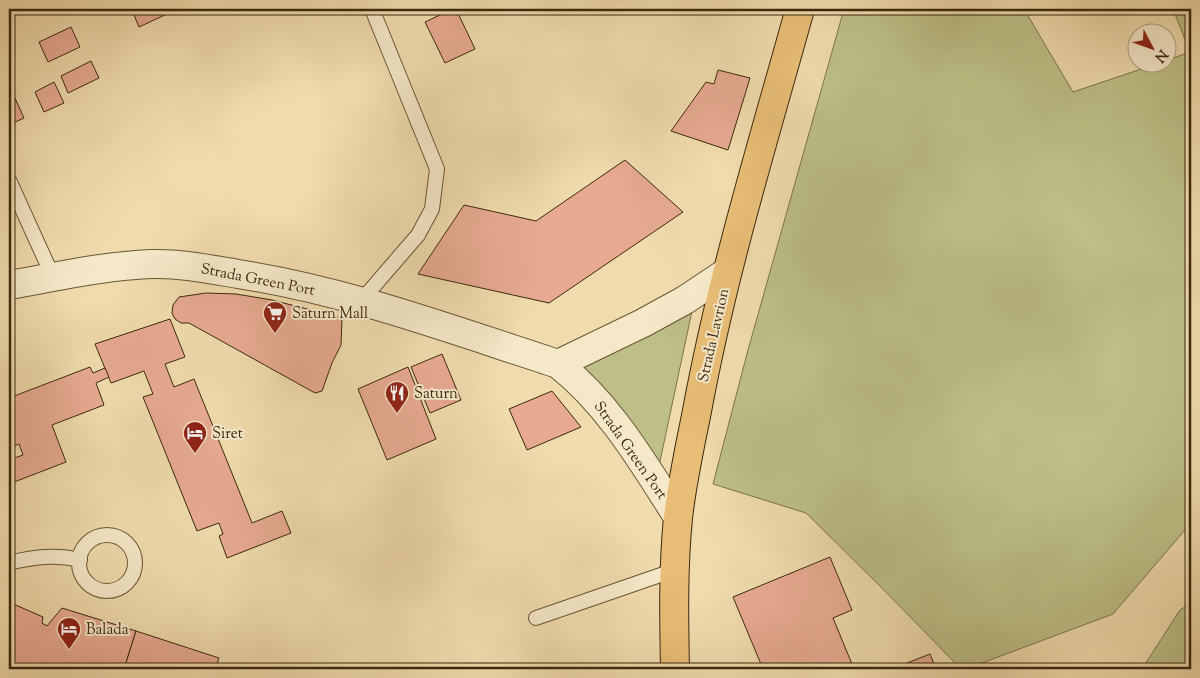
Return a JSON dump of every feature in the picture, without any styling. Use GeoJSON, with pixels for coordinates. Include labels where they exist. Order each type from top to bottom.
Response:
{"type":"FeatureCollection","features":[{"type":"Feature","properties":{"kind":"main road","name":"Strada Lavrion"},"geometry":{"type":"LineString","coordinates":[[675,669],[675,570],[678,518],[709,347],[727,272],[800,9]]}},
{"type":"Feature","properties":{"kind":"street","name":"Strada Green Port"},"geometry":{"type":"LineString","coordinates":[[9,285],[116,267],[152,264],[190,266],[283,281],[361,301],[558,364],[576,378],[596,399],[636,453],[678,518]]}},
{"type":"Feature","properties":{"kind":"street"},"geometry":{"type":"LineString","coordinates":[[558,364],[677,305],[727,272]]}},
{"type":"Feature","properties":{"kind":"lane"},"geometry":{"type":"LineString","coordinates":[[361,301],[418,236],[432,209],[437,169],[372,9]]}},
{"type":"Feature","properties":{"kind":"lane"},"geometry":{"type":"LineString","coordinates":[[9,180],[53,277]]}},
{"type":"Feature","properties":{"kind":"lane"},"geometry":{"type":"LineString","coordinates":[[104,535],[113,536],[122,539],[134,553],[134,571],[130,579],[123,586],[115,590],[106,591],[97,589],[84,577],[80,569],[80,560],[82,551],[95,538],[104,535]]}},
{"type":"Feature","properties":{"kind":"lane"},"geometry":{"type":"LineString","coordinates":[[9,563],[38,556],[66,556],[80,560]]}},
{"type":"Feature","properties":{"kind":"lane"},"geometry":{"type":"LineString","coordinates":[[536,618],[675,570]]}},
{"type":"Feature","properties":{"kind":"green space"},"geometry":{"type":"Polygon","coordinates":[[[844,9],[1024,9],[1073,92],[1132,72],[1178,72],[1178,56],[1190,52],[1173,9],[1191,9],[1191,523],[1113,614],[966,669],[961,669],[806,513],[713,484],[748,350],[844,9]]]}},
{"type":"Feature","properties":{"kind":"green space"},"geometry":{"type":"Polygon","coordinates":[[[692,311],[659,466],[583,368],[692,311]]]}},
{"type":"Feature","properties":{"kind":"green space"},"geometry":{"type":"Polygon","coordinates":[[[1191,603],[1191,669],[1142,669],[1180,610],[1191,603]]]}},
{"type":"Feature","properties":{"kind":"building"},"geometry":{"type":"Polygon","coordinates":[[[167,9],[169,13],[139,27],[132,10],[167,9]]]}},
{"type":"Feature","properties":{"kind":"building"},"geometry":{"type":"Polygon","coordinates":[[[456,9],[475,49],[445,63],[425,22],[456,9]]]}},
{"type":"Feature","properties":{"kind":"building"},"geometry":{"type":"Polygon","coordinates":[[[71,27],[80,47],[48,62],[39,42],[71,27]]]}},
{"type":"Feature","properties":{"kind":"building"},"geometry":{"type":"Polygon","coordinates":[[[91,61],[99,78],[68,93],[61,76],[91,61]]]}},
{"type":"Feature","properties":{"kind":"building"},"geometry":{"type":"Polygon","coordinates":[[[718,70],[750,78],[728,150],[671,131],[706,82],[714,84],[718,70]]]}},
{"type":"Feature","properties":{"kind":"building"},"geometry":{"type":"Polygon","coordinates":[[[54,82],[64,103],[44,112],[35,92],[54,82]]]}},
{"type":"Feature","properties":{"kind":"building"},"geometry":{"type":"Polygon","coordinates":[[[14,96],[24,118],[9,125],[9,99],[14,96]]]}},
{"type":"Feature","properties":{"kind":"building"},"geometry":{"type":"Polygon","coordinates":[[[625,160],[683,212],[549,303],[418,274],[464,205],[536,221],[625,160]]]}},
{"type":"Feature","properties":{"kind":"building","name":"Saturn Mall"},"geometry":{"type":"Polygon","coordinates":[[[206,293],[236,294],[272,300],[342,318],[341,345],[322,391],[315,393],[189,323],[181,323],[175,319],[172,313],[173,305],[179,297],[206,293]]]}},
{"type":"Feature","properties":{"kind":"building","name":"Siret"},"geometry":{"type":"Polygon","coordinates":[[[170,319],[185,357],[165,364],[174,387],[194,379],[252,523],[282,511],[291,533],[227,558],[219,536],[223,534],[219,523],[197,531],[143,397],[153,394],[144,371],[111,383],[95,344],[170,319]]]}},
{"type":"Feature","properties":{"kind":"building"},"geometry":{"type":"Polygon","coordinates":[[[442,354],[461,400],[430,413],[411,367],[442,354]]]}},
{"type":"Feature","properties":{"kind":"building"},"geometry":{"type":"Polygon","coordinates":[[[90,367],[93,373],[105,368],[109,377],[96,383],[104,405],[52,425],[66,462],[9,484],[9,460],[23,455],[19,444],[9,448],[9,398],[90,367]]]}},
{"type":"Feature","properties":{"kind":"building","name":"Saturn"},"geometry":{"type":"Polygon","coordinates":[[[408,367],[436,439],[387,460],[358,389],[408,367]]]}},
{"type":"Feature","properties":{"kind":"building"},"geometry":{"type":"Polygon","coordinates":[[[552,391],[581,427],[527,450],[509,409],[552,391]]]}},
{"type":"Feature","properties":{"kind":"building"},"geometry":{"type":"Polygon","coordinates":[[[830,557],[852,610],[833,618],[854,669],[763,669],[733,597],[830,557]]]}},
{"type":"Feature","properties":{"kind":"building","name":"Balada"},"geometry":{"type":"Polygon","coordinates":[[[9,602],[43,617],[42,623],[47,626],[62,608],[136,631],[124,669],[9,669],[9,602]]]}},
{"type":"Feature","properties":{"kind":"building","name":"Balada"},"geometry":{"type":"Polygon","coordinates":[[[136,631],[219,658],[215,669],[124,669],[136,631]]]}},
{"type":"Feature","properties":{"kind":"building"},"geometry":{"type":"Polygon","coordinates":[[[930,654],[936,669],[892,669],[930,654]]]}},
{"type":"Feature","properties":{"kind":"place","name":"Saturn Mall"},"geometry":{"type":"Point","coordinates":[275,334]}},
{"type":"Feature","properties":{"kind":"place","name":"Saturn"},"geometry":{"type":"Point","coordinates":[397,414]}},
{"type":"Feature","properties":{"kind":"place","name":"Siret"},"geometry":{"type":"Point","coordinates":[195,454]}},
{"type":"Feature","properties":{"kind":"place","name":"Balada"},"geometry":{"type":"Point","coordinates":[69,650]}}]}
